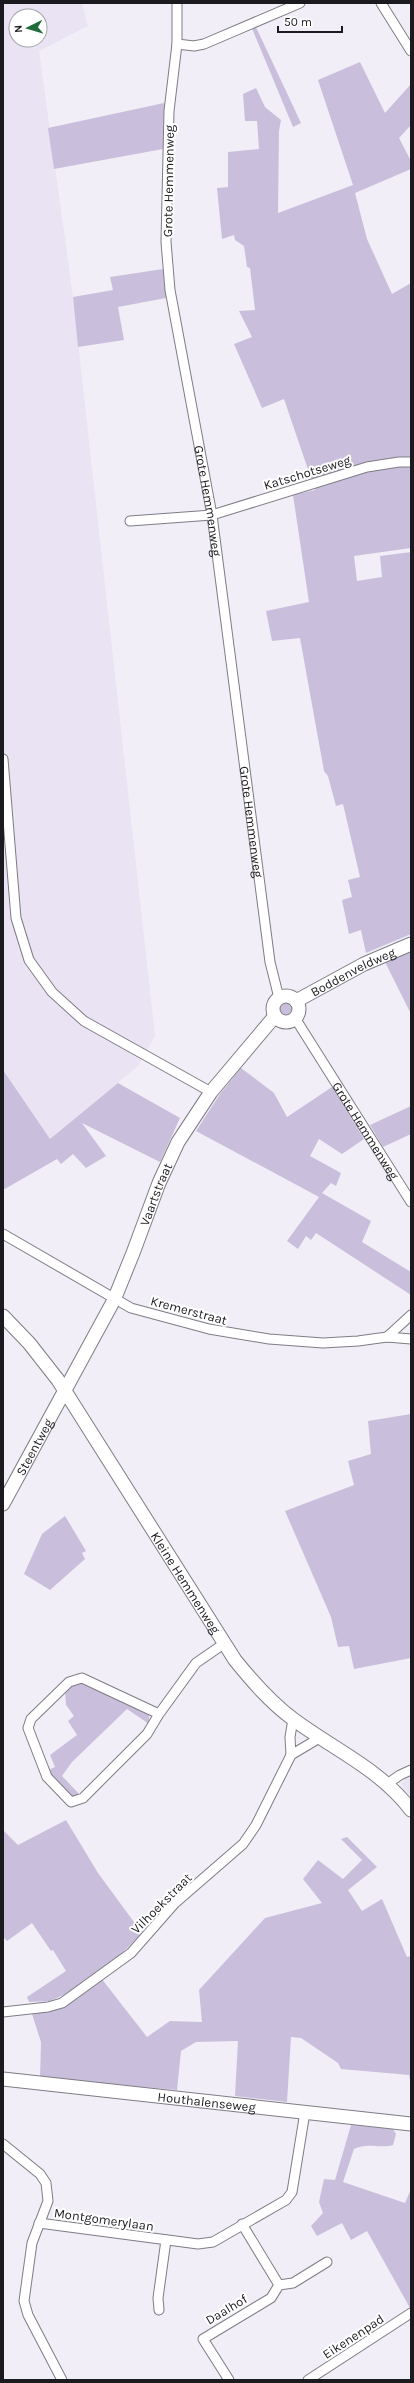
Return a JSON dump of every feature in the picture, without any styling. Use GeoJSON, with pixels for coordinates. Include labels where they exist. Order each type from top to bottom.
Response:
{"type":"FeatureCollection","features":[{"type":"Feature","properties":{"kind":"street","name":"Grote Hemmenweg"},"geometry":{"type":"LineString","coordinates":[[177,3],[177,44],[169,111],[166,242],[170,290],[212,515],[270,962],[279,998],[274,1004],[275,1016]]}},
{"type":"Feature","properties":{"kind":"street"},"geometry":{"type":"LineString","coordinates":[[177,44],[194,46],[204,44],[300,3]]}},
{"type":"Feature","properties":{"kind":"street"},"geometry":{"type":"LineString","coordinates":[[381,3],[411,51]]}},
{"type":"Feature","properties":{"kind":"street","name":"Katschotseweg"},"geometry":{"type":"LineString","coordinates":[[130,521],[212,515],[367,467],[411,462]]}},
{"type":"Feature","properties":{"kind":"street"},"geometry":{"type":"LineString","coordinates":[[3,760],[16,918],[29,960],[52,992],[84,1021],[211,1092]]}},
{"type":"Feature","properties":{"kind":"street","name":"Boddenveldweg"},"geometry":{"type":"LineString","coordinates":[[296,1001],[364,964],[411,944]]}},
{"type":"Feature","properties":{"kind":"street"},"geometry":{"type":"LineString","coordinates":[[275,1016],[284,1022],[295,1018],[299,1012],[296,1001],[286,996],[279,998]]}},
{"type":"Feature","properties":{"kind":"street","name":"Vaartstraat"},"geometry":{"type":"LineString","coordinates":[[63,1389],[114,1300],[159,1182],[178,1142],[211,1092],[275,1016]]}},
{"type":"Feature","properties":{"kind":"street","name":"Grote Hemmenweg"},"geometry":{"type":"LineString","coordinates":[[295,1018],[411,1202]]}},
{"type":"Feature","properties":{"kind":"street","name":"Kremerstraat"},"geometry":{"type":"LineString","coordinates":[[3,1234],[84,1279],[114,1300],[131,1308],[234,1335],[323,1343],[358,1341],[387,1337],[411,1340]]}},
{"type":"Feature","properties":{"kind":"street"},"geometry":{"type":"LineString","coordinates":[[387,1337],[411,1315]]}},
{"type":"Feature","properties":{"kind":"street","name":"Kleine Hemmenweg"},"geometry":{"type":"LineString","coordinates":[[3,1316],[29,1343],[63,1389],[225,1643],[249,1678],[293,1719],[368,1768],[387,1784],[411,1810]]}},
{"type":"Feature","properties":{"kind":"street","name":"Steentweg"},"geometry":{"type":"LineString","coordinates":[[3,1504],[63,1389]]}},
{"type":"Feature","properties":{"kind":"street"},"geometry":{"type":"LineString","coordinates":[[160,1714],[86,1679],[77,1679],[69,1682],[31,1719],[28,1728],[47,1777],[72,1802],[83,1798],[147,1734],[196,1663],[225,1643]]}},
{"type":"Feature","properties":{"kind":"street","name":"Vilhoekstraat"},"geometry":{"type":"LineString","coordinates":[[3,2012],[48,2007],[62,2003],[130,1953],[175,1903],[243,1844],[256,1825],[291,1755],[290,1737],[293,1719]]}},
{"type":"Feature","properties":{"kind":"street"},"geometry":{"type":"LineString","coordinates":[[291,1755],[321,1737]]}},
{"type":"Feature","properties":{"kind":"street"},"geometry":{"type":"LineString","coordinates":[[387,1784],[400,1774],[411,1770]]}},
{"type":"Feature","properties":{"kind":"street","name":"Houthalenseweg"},"geometry":{"type":"LineString","coordinates":[[3,2079],[411,2124]]}},
{"type":"Feature","properties":{"kind":"street","name":"Montgomerylaan"},"geometry":{"type":"LineString","coordinates":[[39,2223],[206,2244],[286,2200],[292,2192],[304,2112]]}},
{"type":"Feature","properties":{"kind":"street"},"geometry":{"type":"LineString","coordinates":[[3,2144],[40,2174],[46,2183],[48,2201],[32,2243],[24,2301],[28,2315],[62,2380]]}},
{"type":"Feature","properties":{"kind":"street"},"geometry":{"type":"LineString","coordinates":[[242,2224],[279,2285],[293,2283],[327,2262]]}},
{"type":"Feature","properties":{"kind":"street","name":"Montgomerylaan"},"geometry":{"type":"LineString","coordinates":[[159,2310],[158,2298],[166,2240]]}},
{"type":"Feature","properties":{"kind":"street","name":"Daalhof"},"geometry":{"type":"LineString","coordinates":[[229,2380],[204,2338],[271,2298],[279,2285]]}},
{"type":"Feature","properties":{"kind":"street","name":"Eikenenpad"},"geometry":{"type":"LineString","coordinates":[[308,2380],[411,2313]]}},
{"type":"Feature","properties":{"kind":"shaded area"},"geometry":{"type":"Polygon","coordinates":[[[3,3],[82,3],[88,26],[48,46],[48,8],[8,8],[8,48],[45,48],[39,51],[73,297],[155,1036],[138,1066],[50,1139],[3,1070],[3,3]]]}},
{"type":"Feature","properties":{"kind":"shaded area"},"geometry":{"type":"Polygon","coordinates":[[[255,25],[301,123],[293,127],[251,26],[255,25]]]}},
{"type":"Feature","properties":{"kind":"shaded area"},"geometry":{"type":"Polygon","coordinates":[[[360,62],[385,113],[411,84],[411,125],[399,138],[411,161],[411,169],[355,193],[367,239],[392,294],[411,283],[411,548],[354,556],[357,581],[382,577],[380,556],[411,552],[411,934],[366,953],[361,930],[349,934],[342,900],[352,897],[348,880],[360,877],[343,804],[336,806],[328,776],[324,771],[300,638],[272,641],[266,611],[309,602],[293,495],[315,490],[284,399],[262,408],[234,344],[252,337],[239,311],[255,310],[250,268],[247,267],[244,246],[235,240],[234,235],[222,239],[217,188],[228,187],[228,152],[259,149],[257,121],[245,121],[243,94],[256,88],[265,107],[281,120],[279,131],[278,213],[353,185],[318,80],[360,62]]]}},
{"type":"Feature","properties":{"kind":"shaded area"},"geometry":{"type":"Polygon","coordinates":[[[164,103],[163,149],[54,169],[48,128],[164,103]]]}},
{"type":"Feature","properties":{"kind":"shaded area"},"geometry":{"type":"Polygon","coordinates":[[[163,269],[166,298],[118,307],[124,340],[78,347],[73,297],[113,290],[110,277],[163,269]]]}},
{"type":"Feature","properties":{"kind":"shaded area"},"geometry":{"type":"Polygon","coordinates":[[[411,951],[411,1014],[385,962],[411,951]]]}},
{"type":"Feature","properties":{"kind":"shaded area"},"geometry":{"type":"Polygon","coordinates":[[[284,1001],[290,1001],[295,1006],[293,1015],[290,1017],[284,1017],[279,1012],[279,1006],[284,1001]]]}},
{"type":"Feature","properties":{"kind":"shaded area"},"geometry":{"type":"Polygon","coordinates":[[[241,1068],[274,1093],[287,1117],[332,1087],[364,1139],[342,1154],[319,1139],[310,1156],[341,1173],[336,1186],[331,1183],[322,1193],[371,1221],[362,1242],[411,1272],[411,1295],[316,1233],[311,1240],[306,1236],[298,1249],[287,1241],[319,1197],[196,1131],[220,1094],[241,1068]]]}},
{"type":"Feature","properties":{"kind":"shaded area"},"geometry":{"type":"Polygon","coordinates":[[[3,1070],[50,1139],[118,1083],[180,1118],[160,1162],[82,1123],[106,1156],[86,1168],[73,1154],[61,1164],[57,1159],[3,1190],[3,1070]]]}},
{"type":"Feature","properties":{"kind":"shaded area"},"geometry":{"type":"Polygon","coordinates":[[[411,1106],[411,1134],[383,1147],[370,1125],[411,1106]]]}},
{"type":"Feature","properties":{"kind":"shaded area"},"geometry":{"type":"Polygon","coordinates":[[[411,1414],[411,1658],[354,1669],[349,1646],[338,1647],[331,1617],[285,1511],[354,1485],[348,1461],[371,1454],[368,1421],[411,1414]]]}},
{"type":"Feature","properties":{"kind":"shaded area"},"geometry":{"type":"Polygon","coordinates":[[[65,1516],[86,1551],[82,1553],[85,1559],[50,1590],[24,1574],[42,1534],[65,1516]]]}},
{"type":"Feature","properties":{"kind":"shaded area"},"geometry":{"type":"Polygon","coordinates":[[[79,1681],[149,1714],[149,1724],[127,1709],[72,1762],[62,1776],[81,1796],[73,1799],[51,1777],[48,1770],[55,1767],[50,1755],[77,1735],[68,1721],[74,1716],[66,1705],[65,1691],[79,1681]]]}},
{"type":"Feature","properties":{"kind":"shaded area"},"geometry":{"type":"Polygon","coordinates":[[[411,1776],[411,1798],[402,1784],[406,1778],[411,1776]]]}},
{"type":"Feature","properties":{"kind":"shaded area"},"geometry":{"type":"Polygon","coordinates":[[[66,1820],[98,1873],[142,1933],[118,1957],[68,1993],[50,2001],[29,2002],[27,1997],[66,1971],[53,1950],[51,1951],[32,1923],[7,1941],[3,1937],[3,1830],[18,1845],[66,1820]]]}},
{"type":"Feature","properties":{"kind":"shaded area"},"geometry":{"type":"Polygon","coordinates":[[[347,1837],[377,1867],[348,1890],[362,1911],[382,1899],[407,1957],[411,1956],[411,2085],[409,2075],[341,2069],[338,2063],[301,2038],[291,2037],[287,2102],[235,2096],[238,2041],[196,2042],[181,2051],[177,2090],[40,2078],[41,2042],[32,2014],[63,2007],[101,1978],[147,2037],[170,2021],[202,2022],[199,1990],[265,1918],[322,1903],[303,1879],[318,1860],[343,1879],[362,1860],[341,1839],[347,1837]]]}},
{"type":"Feature","properties":{"kind":"shaded area"},"geometry":{"type":"Polygon","coordinates":[[[351,2125],[393,2129],[396,2134],[393,2145],[364,2146],[354,2149],[343,2182],[405,2203],[411,2189],[410,2308],[367,2231],[351,2240],[342,2223],[317,2236],[311,2226],[323,2213],[319,2202],[324,2179],[335,2180],[351,2125]]]}}]}
